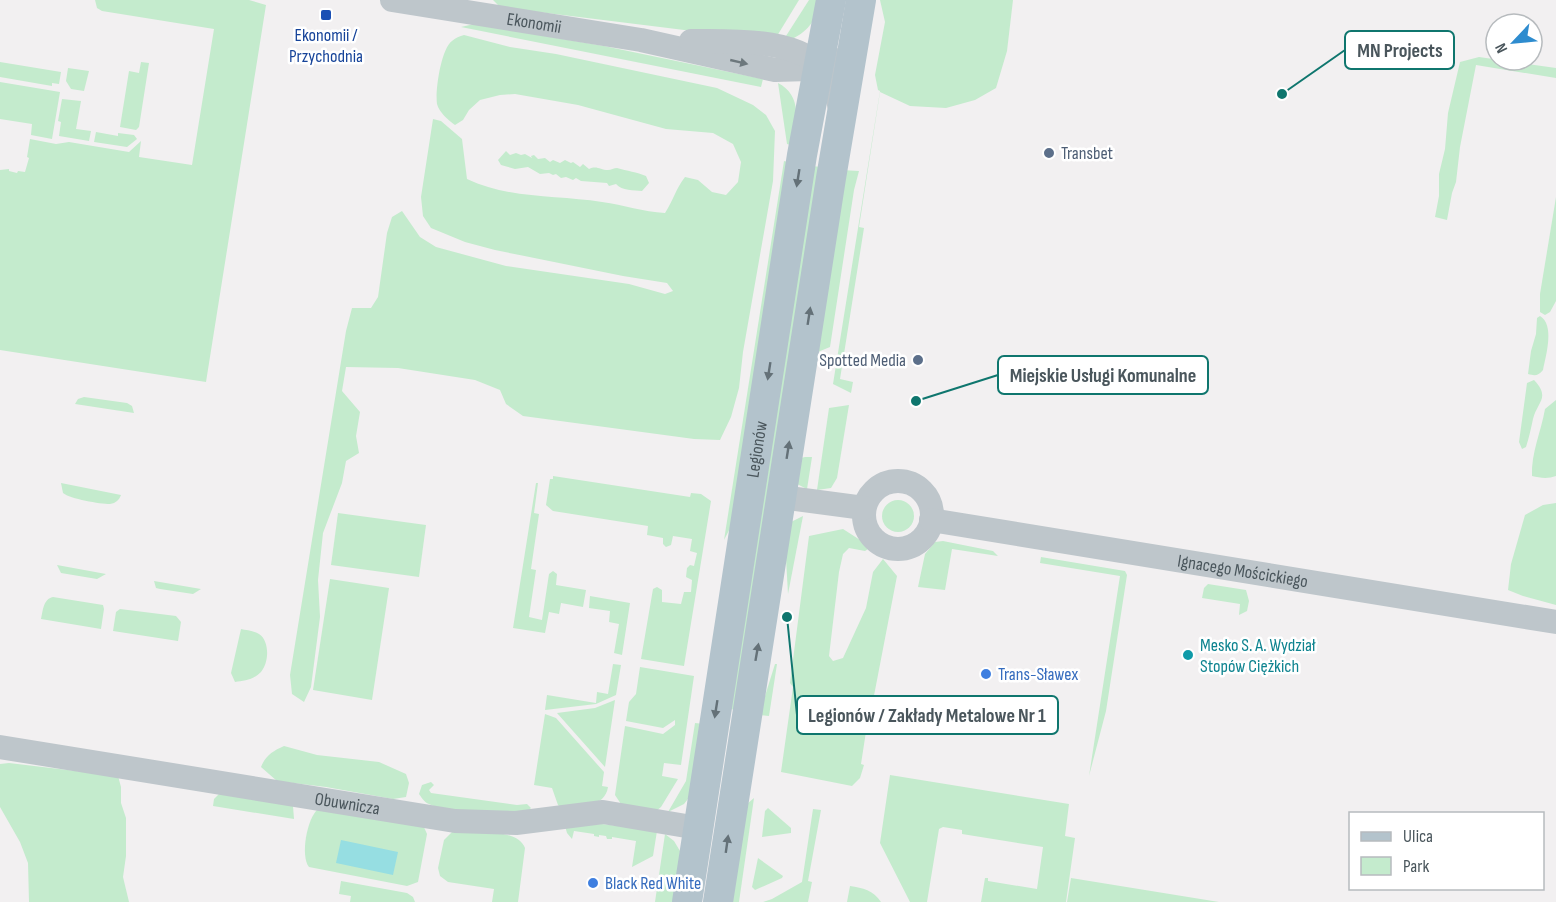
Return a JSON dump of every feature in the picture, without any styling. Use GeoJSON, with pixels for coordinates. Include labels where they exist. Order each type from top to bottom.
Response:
{"type":"FeatureCollection","features":[{"type":"Feature","properties":{"kind":"main road","name":"Legionów"},"geometry":{"type":"LineString","coordinates":[[718,902],[861,0]]}},
{"type":"Feature","properties":{"kind":"main road","name":"Legionów"},"geometry":{"type":"LineString","coordinates":[[687,902],[808,120],[829,12]]}},
{"type":"Feature","properties":{"kind":"street","name":"Ekonomii"},"geometry":{"type":"LineString","coordinates":[[392,0],[641,40],[775,70],[802,70],[819,65],[833,59],[853,44]]}},
{"type":"Feature","properties":{"kind":"street","name":"Ekonomii"},"geometry":{"type":"LineString","coordinates":[[778,46],[805,39],[829,12]]}},
{"type":"Feature","properties":{"kind":"street","name":"Ekonomii"},"geometry":{"type":"LineString","coordinates":[[641,40],[730,41],[778,46],[800,53],[819,65],[833,86],[838,96],[841,115]]}},
{"type":"Feature","properties":{"kind":"street","name":"Ekonomii"},"geometry":{"type":"LineString","coordinates":[[775,70],[794,84],[798,90],[803,99],[808,120]]}},
{"type":"Feature","properties":{"kind":"street"},"geometry":{"type":"LineString","coordinates":[[902,481],[911,484],[926,497],[931,508],[929,529],[918,542],[900,549],[890,548],[878,543],[869,533],[864,521],[864,508],[874,491],[892,482],[902,481]]}},
{"type":"Feature","properties":{"kind":"street"},"geometry":{"type":"LineString","coordinates":[[781,497],[864,508]]}},
{"type":"Feature","properties":{"kind":"street","name":"Ignacego Mościckiego"},"geometry":{"type":"LineString","coordinates":[[931,520],[1556,622]]}},
{"type":"Feature","properties":{"kind":"street","name":"Obuwnicza"},"geometry":{"type":"LineString","coordinates":[[0,747],[455,820],[516,823],[603,812],[698,828]]}},
{"type":"Feature","properties":{"kind":"street"},"geometry":{"type":"LineString","coordinates":[[706,777],[736,781]]}},
{"type":"Feature","properties":{"kind":"green space"},"geometry":{"type":"Polygon","coordinates":[[[95,0],[249,0],[266,5],[206,382],[0,350],[0,170],[25,172],[29,158],[27,157],[30,139],[56,144],[69,142],[129,152],[141,141],[139,157],[192,165],[214,29],[102,11],[97,8],[95,0]]]}},
{"type":"Feature","properties":{"kind":"green space"},"geometry":{"type":"Polygon","coordinates":[[[493,0],[799,0],[777,36],[749,38],[506,8],[500,7],[493,0]]]}},
{"type":"Feature","properties":{"kind":"green space"},"geometry":{"type":"Polygon","coordinates":[[[809,0],[821,0],[811,23],[792,39],[786,36],[809,0]]]}},
{"type":"Feature","properties":{"kind":"green space"},"geometry":{"type":"Polygon","coordinates":[[[880,0],[1013,0],[1007,51],[996,88],[975,100],[946,108],[910,106],[880,92],[859,227],[864,228],[840,379],[853,382],[851,393],[833,384],[880,91],[875,75],[885,22],[880,0]]]}},
{"type":"Feature","properties":{"kind":"green space"},"geometry":{"type":"Polygon","coordinates":[[[474,24],[604,46],[763,79],[761,87],[461,27],[474,24]]]}},
{"type":"Feature","properties":{"kind":"green space"},"geometry":{"type":"Polygon","coordinates":[[[464,35],[510,47],[556,54],[717,88],[753,105],[766,115],[775,131],[773,181],[743,352],[739,388],[731,417],[720,440],[694,439],[523,416],[506,404],[500,390],[475,380],[398,368],[346,367],[342,391],[360,412],[356,436],[359,453],[346,461],[342,483],[323,533],[318,580],[320,617],[311,687],[304,702],[292,694],[290,675],[346,331],[352,308],[371,308],[378,297],[387,233],[392,217],[402,211],[420,237],[436,247],[506,266],[629,284],[665,294],[673,291],[667,283],[495,250],[465,242],[431,228],[423,216],[421,197],[433,119],[441,121],[462,139],[467,179],[499,190],[602,202],[665,213],[685,177],[698,180],[712,192],[726,195],[738,182],[741,162],[733,144],[713,133],[666,129],[578,105],[515,94],[500,95],[480,100],[469,110],[463,120],[455,125],[444,116],[438,107],[437,90],[442,61],[448,45],[464,35]]]}},
{"type":"Feature","properties":{"kind":"green space"},"geometry":{"type":"Polygon","coordinates":[[[1484,58],[1484,66],[1476,65],[1460,147],[1456,182],[1447,220],[1435,217],[1448,113],[1460,62],[1484,58]]]}},
{"type":"Feature","properties":{"kind":"green space"},"geometry":{"type":"Polygon","coordinates":[[[0,62],[61,72],[59,84],[52,83],[52,86],[0,77],[0,62]]]}},
{"type":"Feature","properties":{"kind":"green space"},"geometry":{"type":"Polygon","coordinates":[[[141,62],[149,63],[139,127],[136,130],[120,127],[129,71],[139,73],[141,62]]]}},
{"type":"Feature","properties":{"kind":"green space"},"geometry":{"type":"Polygon","coordinates":[[[1544,66],[1556,68],[1556,78],[1519,72],[1544,72],[1544,66]]]}},
{"type":"Feature","properties":{"kind":"green space"},"geometry":{"type":"Polygon","coordinates":[[[68,68],[89,71],[84,91],[71,89],[66,81],[68,68]]]}},
{"type":"Feature","properties":{"kind":"green space"},"geometry":{"type":"Polygon","coordinates":[[[0,82],[60,92],[52,139],[31,135],[32,124],[0,119],[0,82]]]}},
{"type":"Feature","properties":{"kind":"green space"},"geometry":{"type":"Polygon","coordinates":[[[778,83],[786,88],[795,102],[794,146],[787,144],[778,83]]]}},
{"type":"Feature","properties":{"kind":"green space"},"geometry":{"type":"Polygon","coordinates":[[[62,99],[81,101],[76,129],[91,131],[89,141],[59,136],[61,122],[58,121],[62,99]]]}},
{"type":"Feature","properties":{"kind":"green space"},"geometry":{"type":"Polygon","coordinates":[[[96,132],[118,136],[118,133],[134,135],[137,139],[127,147],[94,142],[96,132]]]}},
{"type":"Feature","properties":{"kind":"green space"},"geometry":{"type":"Polygon","coordinates":[[[506,151],[510,155],[525,154],[532,158],[531,156],[534,155],[538,159],[545,158],[550,162],[553,160],[560,163],[565,160],[580,167],[583,164],[589,169],[617,168],[646,176],[649,183],[642,191],[632,190],[621,188],[616,184],[609,186],[607,183],[561,178],[556,174],[540,174],[528,167],[515,169],[501,165],[498,160],[506,151]]]}},
{"type":"Feature","properties":{"kind":"green space"},"geometry":{"type":"Polygon","coordinates":[[[784,161],[792,163],[737,515],[724,540],[784,161]]]}},
{"type":"Feature","properties":{"kind":"green space"},"geometry":{"type":"Polygon","coordinates":[[[812,166],[821,167],[736,710],[725,708],[812,166]]]}},
{"type":"Feature","properties":{"kind":"green space"},"geometry":{"type":"Polygon","coordinates":[[[841,170],[859,171],[854,190],[830,347],[813,354],[841,170]]]}},
{"type":"Feature","properties":{"kind":"green space"},"geometry":{"type":"Polygon","coordinates":[[[1556,197],[1556,301],[1550,312],[1545,315],[1540,312],[1540,294],[1556,197]]]}},
{"type":"Feature","properties":{"kind":"green space"},"geometry":{"type":"Polygon","coordinates":[[[1540,316],[1545,320],[1547,326],[1547,349],[1543,370],[1533,375],[1528,374],[1537,318],[1540,316]]]}},
{"type":"Feature","properties":{"kind":"green space"},"geometry":{"type":"Polygon","coordinates":[[[1534,380],[1542,391],[1542,396],[1526,447],[1522,449],[1519,442],[1527,383],[1534,380]]]}},
{"type":"Feature","properties":{"kind":"green space"},"geometry":{"type":"Polygon","coordinates":[[[84,397],[127,403],[132,406],[134,413],[75,404],[78,399],[84,397]]]}},
{"type":"Feature","properties":{"kind":"green space"},"geometry":{"type":"Polygon","coordinates":[[[1556,400],[1556,476],[1544,478],[1532,476],[1535,451],[1545,409],[1556,400]]]}},
{"type":"Feature","properties":{"kind":"green space"},"geometry":{"type":"Polygon","coordinates":[[[849,405],[837,478],[831,488],[817,490],[829,408],[849,405]]]}},
{"type":"Feature","properties":{"kind":"green space"},"geometry":{"type":"Polygon","coordinates":[[[812,457],[807,489],[797,484],[801,458],[812,457]]]}},
{"type":"Feature","properties":{"kind":"green space"},"geometry":{"type":"Polygon","coordinates":[[[553,476],[690,497],[691,493],[701,494],[711,501],[684,666],[641,659],[653,589],[657,587],[662,590],[662,602],[681,604],[684,592],[691,592],[692,580],[686,577],[687,568],[690,565],[694,566],[697,553],[690,551],[692,539],[673,536],[671,545],[666,547],[663,544],[663,538],[647,535],[648,526],[553,511],[546,505],[550,479],[553,479],[553,476]]]}},
{"type":"Feature","properties":{"kind":"green space"},"geometry":{"type":"Polygon","coordinates":[[[61,483],[121,495],[117,501],[110,504],[85,501],[63,493],[61,483]]]}},
{"type":"Feature","properties":{"kind":"green space"},"geometry":{"type":"Polygon","coordinates":[[[536,483],[538,483],[534,513],[539,514],[531,569],[536,570],[529,617],[542,620],[549,574],[553,571],[557,574],[556,585],[586,590],[583,607],[561,603],[559,614],[549,612],[545,633],[513,628],[536,483]]]}},
{"type":"Feature","properties":{"kind":"green space"},"geometry":{"type":"Polygon","coordinates":[[[898,500],[909,505],[914,516],[909,527],[898,532],[887,527],[882,516],[887,505],[898,500]]]}},
{"type":"Feature","properties":{"kind":"green space"},"geometry":{"type":"Polygon","coordinates":[[[1556,503],[1556,605],[1508,590],[1511,564],[1525,515],[1543,505],[1556,503]]]}},
{"type":"Feature","properties":{"kind":"green space"},"geometry":{"type":"Polygon","coordinates":[[[338,513],[426,525],[419,577],[331,565],[338,513]]]}},
{"type":"Feature","properties":{"kind":"green space"},"geometry":{"type":"Polygon","coordinates":[[[803,516],[788,594],[785,541],[791,522],[803,516]]]}},
{"type":"Feature","properties":{"kind":"green space"},"geometry":{"type":"Polygon","coordinates":[[[843,529],[871,547],[865,551],[849,548],[843,554],[829,656],[833,661],[843,658],[866,608],[873,572],[883,559],[897,576],[867,725],[861,764],[864,765],[860,778],[852,786],[781,772],[793,687],[790,683],[809,536],[843,529]]]}},
{"type":"Feature","properties":{"kind":"green space"},"geometry":{"type":"Polygon","coordinates":[[[943,541],[993,551],[998,556],[952,549],[945,590],[918,587],[925,554],[935,542],[943,541]]]}},
{"type":"Feature","properties":{"kind":"green space"},"geometry":{"type":"Polygon","coordinates":[[[1041,557],[1125,571],[1127,575],[1106,711],[1089,776],[1120,576],[1040,563],[1041,557]]]}},
{"type":"Feature","properties":{"kind":"green space"},"geometry":{"type":"Polygon","coordinates":[[[57,565],[106,574],[97,579],[61,573],[57,565]]]}},
{"type":"Feature","properties":{"kind":"green space"},"geometry":{"type":"Polygon","coordinates":[[[330,579],[389,588],[372,700],[313,690],[330,579]]]}},
{"type":"Feature","properties":{"kind":"green space"},"geometry":{"type":"Polygon","coordinates":[[[154,581],[201,589],[193,594],[160,589],[156,588],[154,581]]]}},
{"type":"Feature","properties":{"kind":"green space"},"geometry":{"type":"Polygon","coordinates":[[[1208,584],[1246,590],[1249,601],[1247,611],[1239,615],[1240,604],[1202,598],[1204,588],[1208,584]]]}},
{"type":"Feature","properties":{"kind":"green space"},"geometry":{"type":"Polygon","coordinates":[[[590,596],[630,603],[622,655],[614,653],[619,624],[609,622],[610,611],[589,608],[590,596]]]}},
{"type":"Feature","properties":{"kind":"green space"},"geometry":{"type":"Polygon","coordinates":[[[53,597],[103,605],[101,629],[41,619],[45,603],[53,597]]]}},
{"type":"Feature","properties":{"kind":"green space"},"geometry":{"type":"Polygon","coordinates":[[[120,609],[176,616],[181,622],[178,641],[113,631],[116,612],[120,609]]]}},
{"type":"Feature","properties":{"kind":"green space"},"geometry":{"type":"Polygon","coordinates":[[[241,629],[255,632],[263,637],[267,647],[267,658],[264,668],[258,675],[248,680],[235,682],[231,673],[241,629]]]}},
{"type":"Feature","properties":{"kind":"green space"},"geometry":{"type":"Polygon","coordinates":[[[613,664],[621,665],[616,695],[596,704],[545,710],[547,695],[596,703],[597,692],[608,694],[613,664]]]}},
{"type":"Feature","properties":{"kind":"green space"},"geometry":{"type":"Polygon","coordinates":[[[775,664],[777,664],[769,716],[759,715],[775,664]]]}},
{"type":"Feature","properties":{"kind":"green space"},"geometry":{"type":"Polygon","coordinates":[[[640,667],[694,676],[681,765],[664,763],[662,776],[678,779],[661,807],[656,811],[621,804],[615,795],[625,726],[663,734],[675,725],[675,720],[663,728],[626,721],[629,702],[636,694],[640,667]]]}},
{"type":"Feature","properties":{"kind":"green space"},"geometry":{"type":"Polygon","coordinates":[[[615,700],[605,767],[557,713],[595,708],[615,700]]]}},
{"type":"Feature","properties":{"kind":"green space"},"geometry":{"type":"Polygon","coordinates":[[[545,714],[556,718],[604,772],[602,786],[608,787],[602,799],[590,805],[562,809],[558,805],[552,788],[534,785],[545,714]]]}},
{"type":"Feature","properties":{"kind":"green space"},"geometry":{"type":"Polygon","coordinates":[[[695,723],[704,724],[691,795],[684,804],[668,812],[686,781],[695,723]]]}},
{"type":"Feature","properties":{"kind":"green space"},"geometry":{"type":"Polygon","coordinates":[[[284,746],[317,755],[379,762],[406,774],[409,783],[406,797],[393,799],[277,781],[261,767],[270,754],[284,746]]]}},
{"type":"Feature","properties":{"kind":"green space"},"geometry":{"type":"Polygon","coordinates":[[[9,763],[118,776],[121,803],[126,818],[126,856],[123,877],[129,902],[29,902],[28,863],[20,842],[0,807],[0,764],[9,763]]]}},
{"type":"Feature","properties":{"kind":"green space"},"geometry":{"type":"Polygon","coordinates":[[[890,775],[1069,804],[1065,836],[1075,838],[1066,902],[981,902],[985,878],[988,878],[988,881],[1037,889],[1043,847],[962,834],[962,830],[943,827],[939,829],[927,902],[910,902],[880,843],[890,775]]]}},
{"type":"Feature","properties":{"kind":"green space"},"geometry":{"type":"Polygon","coordinates":[[[431,782],[434,785],[429,790],[431,793],[517,805],[527,804],[531,808],[528,811],[477,812],[439,808],[426,802],[419,794],[422,785],[431,782]]]}},
{"type":"Feature","properties":{"kind":"green space"},"geometry":{"type":"Polygon","coordinates":[[[219,794],[293,806],[294,819],[213,806],[214,799],[219,794]]]}},
{"type":"Feature","properties":{"kind":"green space"},"geometry":{"type":"Polygon","coordinates":[[[754,798],[739,902],[730,902],[747,804],[754,798]]]}},
{"type":"Feature","properties":{"kind":"green space"},"geometry":{"type":"Polygon","coordinates":[[[768,808],[791,828],[791,833],[762,837],[765,811],[768,808]]]}},
{"type":"Feature","properties":{"kind":"green space"},"geometry":{"type":"Polygon","coordinates":[[[318,809],[423,825],[427,834],[418,882],[407,886],[309,867],[305,855],[306,837],[311,820],[318,809]]]}},
{"type":"Feature","properties":{"kind":"green space"},"geometry":{"type":"Polygon","coordinates":[[[813,809],[821,810],[808,881],[812,882],[808,902],[763,902],[802,882],[813,809]]]}},
{"type":"Feature","properties":{"kind":"green space"},"geometry":{"type":"Polygon","coordinates":[[[602,824],[657,831],[653,856],[632,867],[636,841],[612,837],[612,839],[607,839],[606,836],[599,835],[599,837],[574,831],[572,839],[565,826],[602,824]]]}},
{"type":"Feature","properties":{"kind":"green space"},"geometry":{"type":"Polygon","coordinates":[[[452,832],[493,832],[520,841],[525,848],[518,902],[492,902],[494,889],[448,882],[440,876],[438,868],[444,840],[452,832]]]}},
{"type":"Feature","properties":{"kind":"green space"},"geometry":{"type":"Polygon","coordinates":[[[665,834],[674,841],[680,851],[676,902],[655,902],[665,834]]]}},
{"type":"Feature","properties":{"kind":"green space"},"geometry":{"type":"Polygon","coordinates":[[[758,858],[783,876],[755,890],[752,887],[758,858]]]}},
{"type":"Feature","properties":{"kind":"green space"},"geometry":{"type":"Polygon","coordinates":[[[1071,878],[1219,902],[1067,902],[1071,878]]]}},
{"type":"Feature","properties":{"kind":"green space"},"geometry":{"type":"Polygon","coordinates":[[[341,881],[407,893],[413,897],[415,902],[350,902],[351,896],[339,894],[341,881]]]}},
{"type":"Feature","properties":{"kind":"green space"},"geometry":{"type":"Polygon","coordinates":[[[850,886],[867,890],[881,902],[847,902],[850,886]]]}},
{"type":"Feature","properties":{"kind":"water"},"geometry":{"type":"Polygon","coordinates":[[[341,840],[398,852],[393,875],[336,863],[341,840]]]}},
{"type":"Feature","properties":{"kind":"place","name":"Ekonomii / Przychodnia"},"geometry":{"type":"Point","coordinates":[326,15]}},
{"type":"Feature","properties":{"kind":"place","name":"MN Projects"},"geometry":{"type":"Point","coordinates":[1282,94]}},
{"type":"Feature","properties":{"kind":"place","name":"Transbet"},"geometry":{"type":"Point","coordinates":[1049,153]}},
{"type":"Feature","properties":{"kind":"place","name":"Spotted Media"},"geometry":{"type":"Point","coordinates":[918,360]}},
{"type":"Feature","properties":{"kind":"place","name":"Miejskie Usługi Komunalne"},"geometry":{"type":"Point","coordinates":[916,401]}},
{"type":"Feature","properties":{"kind":"place","name":"Legionów / Zakłady Metalowe Nr 1"},"geometry":{"type":"Point","coordinates":[787,617]}},
{"type":"Feature","properties":{"kind":"place","name":"Mesko S. A. Wydział Stopów Ciężkich"},"geometry":{"type":"Point","coordinates":[1188,655]}},
{"type":"Feature","properties":{"kind":"place","name":"Trans-Sławex"},"geometry":{"type":"Point","coordinates":[986,674]}},
{"type":"Feature","properties":{"kind":"place","name":"Black Red White"},"geometry":{"type":"Point","coordinates":[593,883]}}]}
